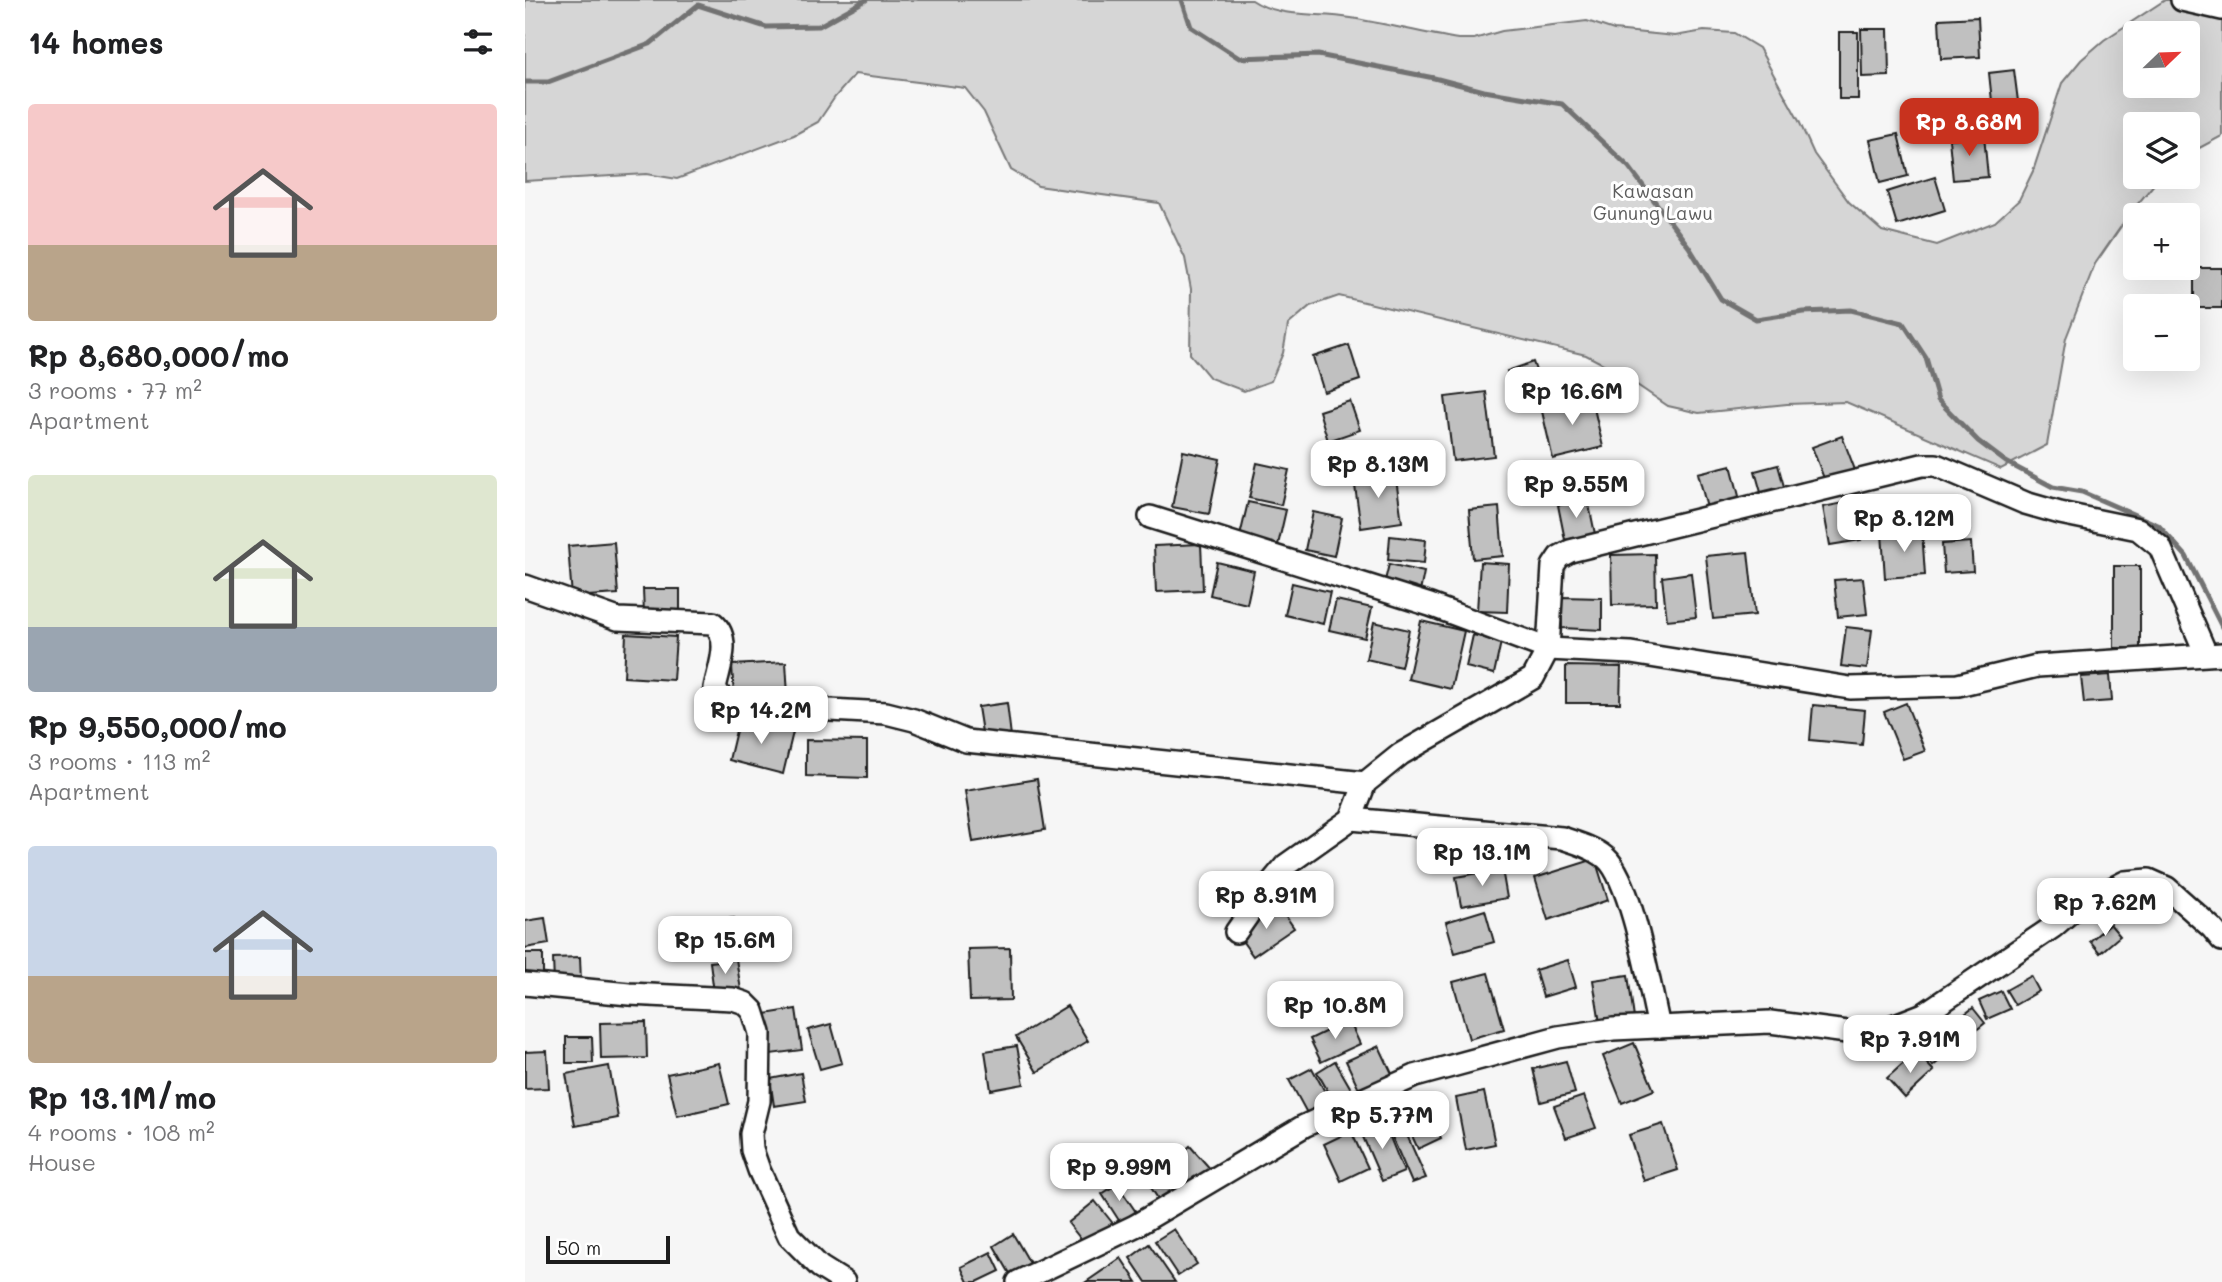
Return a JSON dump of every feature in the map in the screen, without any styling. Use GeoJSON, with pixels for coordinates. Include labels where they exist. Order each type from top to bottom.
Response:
{"type":"FeatureCollection","features":[{"type":"Feature","properties":{"kind":"street"},"geometry":{"type":"LineString","coordinates":[[2182,0],[2222,9]]}},
{"type":"Feature","properties":{"kind":"street"},"geometry":{"type":"LineString","coordinates":[[1150,517],[1430,605],[1548,649],[1631,653],[1850,688],[1958,685],[2037,666],[2216,654],[2160,547],[2138,529],[2025,503],[1936,465],[1922,465],[1570,551],[1559,557],[1553,566],[1550,577],[1548,649],[1533,678],[1401,754],[1365,783],[1351,819],[1286,865],[1235,932]]}},
{"type":"Feature","properties":{"kind":"street"},"geometry":{"type":"LineString","coordinates":[[525,586],[618,619],[713,623],[724,638],[715,688],[724,702],[734,705],[886,713],[914,720],[966,741],[1365,783]]}},
{"type":"Feature","properties":{"kind":"street"},"geometry":{"type":"LineString","coordinates":[[1351,819],[1562,838],[1589,848],[1607,859],[1621,878],[1630,904],[1659,1027]]}},
{"type":"Feature","properties":{"kind":"street"},"geometry":{"type":"LineString","coordinates":[[1018,1282],[1135,1226],[1304,1126],[1415,1076],[1558,1037],[1613,1029],[1770,1022],[1847,1032],[1885,1029],[1924,1014],[2053,927],[2076,907],[2125,882],[2149,880],[2167,888],[2222,940]]}},
{"type":"Feature","properties":{"kind":"street"},"geometry":{"type":"LineString","coordinates":[[525,984],[629,994],[733,999],[745,1003],[753,1012],[760,1032],[759,1101],[751,1134],[752,1150],[759,1170],[789,1236],[820,1267],[844,1282]]}},
{"type":"Feature","properties":{"kind":"green space","name":"Kawasan Gunung Lawu"},"geometry":{"type":"Polygon","coordinates":[[[525,0],[1252,0],[1275,10],[1339,16],[1458,39],[1474,39],[1502,31],[1587,21],[1614,30],[1675,36],[1704,31],[1734,33],[1759,48],[1814,154],[1849,202],[1882,231],[1937,245],[1995,222],[2019,200],[2033,171],[2062,83],[2081,60],[2123,28],[2123,98],[2200,98],[2200,21],[2133,21],[2165,0],[2222,0],[2222,136],[2200,148],[2200,112],[2123,112],[2123,189],[2150,189],[2138,203],[2123,203],[2123,224],[2095,264],[2066,338],[2047,445],[2001,469],[1846,402],[1787,404],[1699,413],[1668,406],[1615,370],[1586,355],[1339,296],[1310,306],[1288,325],[1283,353],[1271,381],[1244,391],[1210,378],[1190,354],[1191,289],[1185,258],[1159,203],[1038,186],[1011,170],[984,112],[965,88],[855,74],[818,122],[794,135],[677,179],[647,174],[525,181],[525,0]]]}},
{"type":"Feature","properties":{"kind":"building"},"geometry":{"type":"Polygon","coordinates":[[[1978,17],[1980,57],[1941,59],[1939,19],[1978,17]]]}},
{"type":"Feature","properties":{"kind":"building"},"geometry":{"type":"Polygon","coordinates":[[[1861,29],[1888,29],[1889,76],[1862,77],[1861,29]]]}},
{"type":"Feature","properties":{"kind":"building"},"geometry":{"type":"Polygon","coordinates":[[[1839,32],[1858,32],[1858,99],[1839,99],[1839,32]]]}},
{"type":"Feature","properties":{"kind":"building"},"geometry":{"type":"Polygon","coordinates":[[[2014,70],[2020,117],[1994,120],[1989,73],[2014,70]]]}},
{"type":"Feature","properties":{"kind":"building"},"geometry":{"type":"Polygon","coordinates":[[[1898,134],[1908,176],[1880,183],[1870,140],[1898,134]]]}},
{"type":"Feature","properties":{"kind":"building"},"geometry":{"type":"Polygon","coordinates":[[[1984,136],[1988,177],[1953,180],[1949,139],[1984,136]]]}},
{"type":"Feature","properties":{"kind":"building"},"geometry":{"type":"Polygon","coordinates":[[[1935,177],[1945,210],[1897,225],[1887,192],[1935,177]]]}},
{"type":"Feature","properties":{"kind":"building"},"geometry":{"type":"Polygon","coordinates":[[[2200,268],[2222,268],[2222,308],[2200,308],[2200,294],[2194,294],[2194,280],[2200,280],[2200,268]]]}},
{"type":"Feature","properties":{"kind":"building"},"geometry":{"type":"Polygon","coordinates":[[[1349,345],[1360,380],[1324,392],[1313,357],[1349,345]]]}},
{"type":"Feature","properties":{"kind":"building"},"geometry":{"type":"Polygon","coordinates":[[[1533,362],[1544,394],[1518,403],[1507,371],[1533,362]]]}},
{"type":"Feature","properties":{"kind":"building"},"geometry":{"type":"Polygon","coordinates":[[[1486,392],[1494,456],[1453,461],[1445,397],[1486,392]]]}},
{"type":"Feature","properties":{"kind":"building"},"geometry":{"type":"Polygon","coordinates":[[[1591,395],[1603,447],[1553,459],[1541,407],[1591,395]]]}},
{"type":"Feature","properties":{"kind":"building"},"geometry":{"type":"Polygon","coordinates":[[[1350,401],[1360,430],[1328,441],[1319,411],[1350,401]]]}},
{"type":"Feature","properties":{"kind":"building"},"geometry":{"type":"Polygon","coordinates":[[[1842,436],[1855,470],[1825,481],[1812,447],[1842,436]]]}},
{"type":"Feature","properties":{"kind":"building"},"geometry":{"type":"Polygon","coordinates":[[[1183,451],[1220,459],[1209,514],[1172,507],[1183,451]]]}},
{"type":"Feature","properties":{"kind":"building"},"geometry":{"type":"Polygon","coordinates":[[[1257,463],[1289,470],[1281,505],[1249,498],[1257,463]]]}},
{"type":"Feature","properties":{"kind":"building"},"geometry":{"type":"Polygon","coordinates":[[[1731,465],[1740,500],[1707,508],[1698,473],[1731,465]]]}},
{"type":"Feature","properties":{"kind":"building"},"geometry":{"type":"Polygon","coordinates":[[[1778,465],[1785,490],[1762,496],[1755,471],[1778,465]]]}},
{"type":"Feature","properties":{"kind":"building"},"geometry":{"type":"Polygon","coordinates":[[[1395,472],[1402,522],[1361,528],[1354,479],[1395,472]]]}},
{"type":"Feature","properties":{"kind":"building"},"geometry":{"type":"Polygon","coordinates":[[[1588,500],[1595,534],[1565,540],[1558,505],[1588,500]]]}},
{"type":"Feature","properties":{"kind":"building"},"geometry":{"type":"Polygon","coordinates":[[[1854,501],[1861,540],[1830,545],[1823,507],[1854,501]]]}},
{"type":"Feature","properties":{"kind":"building"},"geometry":{"type":"Polygon","coordinates":[[[1248,502],[1286,510],[1278,545],[1240,536],[1248,502]]]}},
{"type":"Feature","properties":{"kind":"building"},"geometry":{"type":"Polygon","coordinates":[[[1961,504],[1963,535],[1937,537],[1934,506],[1961,504]]]}},
{"type":"Feature","properties":{"kind":"building"},"geometry":{"type":"Polygon","coordinates":[[[1499,507],[1503,556],[1473,559],[1469,510],[1499,507]]]}},
{"type":"Feature","properties":{"kind":"building"},"geometry":{"type":"Polygon","coordinates":[[[1313,512],[1342,518],[1334,556],[1305,550],[1313,512]]]}},
{"type":"Feature","properties":{"kind":"building"},"geometry":{"type":"Polygon","coordinates":[[[1922,530],[1925,575],[1885,578],[1882,533],[1922,530]]]}},
{"type":"Feature","properties":{"kind":"building"},"geometry":{"type":"Polygon","coordinates":[[[1390,536],[1426,540],[1424,563],[1388,560],[1390,536]]]}},
{"type":"Feature","properties":{"kind":"building"},"geometry":{"type":"Polygon","coordinates":[[[614,542],[618,594],[572,597],[568,546],[614,542]]]}},
{"type":"Feature","properties":{"kind":"building"},"geometry":{"type":"Polygon","coordinates":[[[1971,542],[1973,571],[1944,573],[1942,544],[1971,542]]]}},
{"type":"Feature","properties":{"kind":"building"},"geometry":{"type":"Polygon","coordinates":[[[1201,544],[1203,590],[1156,592],[1154,546],[1201,544]]]}},
{"type":"Feature","properties":{"kind":"building"},"geometry":{"type":"Polygon","coordinates":[[[1748,552],[1755,615],[1713,619],[1706,556],[1748,552]]]}},
{"type":"Feature","properties":{"kind":"building"},"geometry":{"type":"Polygon","coordinates":[[[1655,554],[1656,604],[1612,605],[1611,555],[1655,554]]]}},
{"type":"Feature","properties":{"kind":"building"},"geometry":{"type":"Polygon","coordinates":[[[1217,562],[1254,571],[1247,604],[1210,595],[1217,562]]]}},
{"type":"Feature","properties":{"kind":"building"},"geometry":{"type":"Polygon","coordinates":[[[1480,562],[1509,564],[1507,612],[1477,611],[1480,562]]]}},
{"type":"Feature","properties":{"kind":"building"},"geometry":{"type":"Polygon","coordinates":[[[1389,564],[1424,572],[1419,597],[1383,589],[1389,564]]]}},
{"type":"Feature","properties":{"kind":"building"},"geometry":{"type":"Polygon","coordinates":[[[2114,566],[2140,566],[2140,648],[2114,648],[2114,566]]]}},
{"type":"Feature","properties":{"kind":"building"},"geometry":{"type":"Polygon","coordinates":[[[1691,573],[1696,617],[1667,620],[1662,577],[1691,573]]]}},
{"type":"Feature","properties":{"kind":"building"},"geometry":{"type":"Polygon","coordinates":[[[1863,578],[1867,614],[1838,617],[1834,580],[1863,578]]]}},
{"type":"Feature","properties":{"kind":"building"},"geometry":{"type":"Polygon","coordinates":[[[1292,583],[1330,592],[1323,624],[1285,615],[1292,583]]]}},
{"type":"Feature","properties":{"kind":"building"},"geometry":{"type":"Polygon","coordinates":[[[643,589],[680,589],[680,613],[644,614],[643,589]]]}},
{"type":"Feature","properties":{"kind":"building"},"geometry":{"type":"Polygon","coordinates":[[[1562,597],[1602,598],[1602,630],[1562,628],[1562,597]]]}},
{"type":"Feature","properties":{"kind":"building"},"geometry":{"type":"Polygon","coordinates":[[[1336,600],[1372,608],[1365,638],[1329,630],[1336,600]]]}},
{"type":"Feature","properties":{"kind":"building"},"geometry":{"type":"Polygon","coordinates":[[[1421,621],[1464,631],[1451,689],[1408,679],[1421,621]]]}},
{"type":"Feature","properties":{"kind":"building"},"geometry":{"type":"Polygon","coordinates":[[[1374,622],[1409,630],[1401,667],[1366,659],[1374,622]]]}},
{"type":"Feature","properties":{"kind":"building"},"geometry":{"type":"Polygon","coordinates":[[[1846,627],[1872,630],[1867,669],[1841,666],[1846,627]]]}},
{"type":"Feature","properties":{"kind":"building"},"geometry":{"type":"Polygon","coordinates":[[[626,634],[676,637],[673,680],[624,677],[626,634]]]}},
{"type":"Feature","properties":{"kind":"building"},"geometry":{"type":"Polygon","coordinates":[[[1473,635],[1501,642],[1494,674],[1466,667],[1473,635]]]}},
{"type":"Feature","properties":{"kind":"building"},"geometry":{"type":"Polygon","coordinates":[[[786,662],[788,695],[734,698],[732,665],[786,662]]]}},
{"type":"Feature","properties":{"kind":"building"},"geometry":{"type":"Polygon","coordinates":[[[1566,666],[1621,667],[1620,703],[1566,703],[1566,666]]]}},
{"type":"Feature","properties":{"kind":"building"},"geometry":{"type":"Polygon","coordinates":[[[2110,675],[2112,701],[2084,703],[2081,677],[2110,675]]]}},
{"type":"Feature","properties":{"kind":"building"},"geometry":{"type":"Polygon","coordinates":[[[1007,703],[1011,736],[983,739],[978,707],[1007,703]]]}},
{"type":"Feature","properties":{"kind":"building"},"geometry":{"type":"Polygon","coordinates":[[[1906,703],[1925,751],[1903,759],[1884,712],[1906,703]]]}},
{"type":"Feature","properties":{"kind":"building"},"geometry":{"type":"Polygon","coordinates":[[[1813,705],[1865,710],[1862,745],[1810,740],[1813,705]]]}},
{"type":"Feature","properties":{"kind":"building"},"geometry":{"type":"Polygon","coordinates":[[[739,718],[793,732],[783,774],[729,760],[739,718]]]}},
{"type":"Feature","properties":{"kind":"building"},"geometry":{"type":"Polygon","coordinates":[[[806,740],[867,741],[867,778],[806,776],[806,740]]]}},
{"type":"Feature","properties":{"kind":"building"},"geometry":{"type":"Polygon","coordinates":[[[1037,779],[1045,830],[973,842],[965,791],[1037,779]]]}},
{"type":"Feature","properties":{"kind":"building"},"geometry":{"type":"Polygon","coordinates":[[[1595,859],[1608,900],[1548,920],[1535,878],[1595,859]]]}},
{"type":"Feature","properties":{"kind":"building"},"geometry":{"type":"Polygon","coordinates":[[[1502,869],[1507,898],[1461,906],[1456,877],[1502,869]]]}},
{"type":"Feature","properties":{"kind":"building"},"geometry":{"type":"Polygon","coordinates":[[[1279,906],[1294,928],[1253,956],[1238,935],[1279,906]]]}},
{"type":"Feature","properties":{"kind":"building"},"geometry":{"type":"Polygon","coordinates":[[[1485,910],[1494,942],[1455,953],[1446,922],[1485,910]]]}},
{"type":"Feature","properties":{"kind":"building"},"geometry":{"type":"Polygon","coordinates":[[[545,918],[549,944],[525,948],[525,921],[545,918]]]}},
{"type":"Feature","properties":{"kind":"building"},"geometry":{"type":"Polygon","coordinates":[[[734,918],[739,954],[714,957],[709,921],[734,918]]]}},
{"type":"Feature","properties":{"kind":"building"},"geometry":{"type":"Polygon","coordinates":[[[2110,924],[2120,936],[2100,953],[2090,941],[2110,924]]]}},
{"type":"Feature","properties":{"kind":"building"},"geometry":{"type":"Polygon","coordinates":[[[1010,948],[1011,1000],[970,1001],[968,949],[1010,948]]]}},
{"type":"Feature","properties":{"kind":"building"},"geometry":{"type":"Polygon","coordinates":[[[525,953],[543,953],[543,981],[525,981],[525,953]]]}},
{"type":"Feature","properties":{"kind":"building"},"geometry":{"type":"Polygon","coordinates":[[[580,957],[581,982],[554,983],[553,958],[580,957]]]}},
{"type":"Feature","properties":{"kind":"building"},"geometry":{"type":"Polygon","coordinates":[[[736,959],[741,990],[714,993],[710,962],[736,959]]]}},
{"type":"Feature","properties":{"kind":"building"},"geometry":{"type":"Polygon","coordinates":[[[1568,960],[1576,987],[1543,997],[1535,970],[1568,960]]]}},
{"type":"Feature","properties":{"kind":"building"},"geometry":{"type":"Polygon","coordinates":[[[1488,973],[1504,1029],[1469,1039],[1453,982],[1488,973]]]}},
{"type":"Feature","properties":{"kind":"building"},"geometry":{"type":"Polygon","coordinates":[[[1628,975],[1634,1018],[1600,1023],[1593,980],[1628,975]]]}},
{"type":"Feature","properties":{"kind":"building"},"geometry":{"type":"Polygon","coordinates":[[[2031,976],[2039,991],[2015,1005],[2006,990],[2031,976]]]}},
{"type":"Feature","properties":{"kind":"building"},"geometry":{"type":"Polygon","coordinates":[[[2001,991],[2010,1009],[1987,1019],[1979,1001],[2001,991]]]}},
{"type":"Feature","properties":{"kind":"building"},"geometry":{"type":"Polygon","coordinates":[[[1067,1006],[1088,1041],[1037,1072],[1016,1037],[1067,1006]]]}},
{"type":"Feature","properties":{"kind":"building"},"geometry":{"type":"Polygon","coordinates":[[[1973,1008],[1985,1023],[1964,1040],[1952,1024],[1973,1008]]]}},
{"type":"Feature","properties":{"kind":"building"},"geometry":{"type":"Polygon","coordinates":[[[796,1009],[802,1050],[771,1054],[765,1014],[796,1009]]]}},
{"type":"Feature","properties":{"kind":"building"},"geometry":{"type":"Polygon","coordinates":[[[1349,1020],[1360,1044],[1321,1062],[1310,1039],[1349,1020]]]}},
{"type":"Feature","properties":{"kind":"building"},"geometry":{"type":"Polygon","coordinates":[[[646,1022],[647,1058],[601,1059],[600,1023],[646,1022]]]}},
{"type":"Feature","properties":{"kind":"building"},"geometry":{"type":"Polygon","coordinates":[[[831,1024],[842,1063],[820,1069],[808,1030],[831,1024]]]}},
{"type":"Feature","properties":{"kind":"building"},"geometry":{"type":"Polygon","coordinates":[[[1946,1025],[1961,1043],[1933,1066],[1919,1047],[1946,1025]]]}},
{"type":"Feature","properties":{"kind":"building"},"geometry":{"type":"Polygon","coordinates":[[[566,1037],[592,1037],[593,1063],[566,1063],[566,1037]]]}},
{"type":"Feature","properties":{"kind":"building"},"geometry":{"type":"Polygon","coordinates":[[[1634,1043],[1654,1090],[1622,1103],[1603,1056],[1634,1043]]]}},
{"type":"Feature","properties":{"kind":"building"},"geometry":{"type":"Polygon","coordinates":[[[1017,1046],[1024,1084],[991,1090],[985,1051],[1017,1046]]]}},
{"type":"Feature","properties":{"kind":"building"},"geometry":{"type":"Polygon","coordinates":[[[1379,1046],[1395,1080],[1362,1095],[1346,1061],[1379,1046]]]}},
{"type":"Feature","properties":{"kind":"building"},"geometry":{"type":"Polygon","coordinates":[[[547,1051],[549,1088],[525,1089],[525,1052],[547,1051]]]}},
{"type":"Feature","properties":{"kind":"building"},"geometry":{"type":"Polygon","coordinates":[[[1916,1052],[1934,1071],[1905,1098],[1887,1078],[1916,1052]]]}},
{"type":"Feature","properties":{"kind":"building"},"geometry":{"type":"Polygon","coordinates":[[[1335,1061],[1354,1094],[1336,1105],[1317,1072],[1335,1061]]]}},
{"type":"Feature","properties":{"kind":"building"},"geometry":{"type":"Polygon","coordinates":[[[1566,1061],[1575,1093],[1541,1102],[1533,1069],[1566,1061]]]}},
{"type":"Feature","properties":{"kind":"building"},"geometry":{"type":"Polygon","coordinates":[[[719,1063],[729,1104],[677,1116],[667,1074],[719,1063]]]}},
{"type":"Feature","properties":{"kind":"building"},"geometry":{"type":"Polygon","coordinates":[[[609,1066],[618,1118],[575,1126],[566,1074],[609,1066]]]}},
{"type":"Feature","properties":{"kind":"building"},"geometry":{"type":"Polygon","coordinates":[[[1312,1068],[1331,1103],[1308,1115],[1289,1080],[1312,1068]]]}},
{"type":"Feature","properties":{"kind":"building"},"geometry":{"type":"Polygon","coordinates":[[[801,1073],[806,1101],[774,1106],[770,1079],[801,1073]]]}},
{"type":"Feature","properties":{"kind":"building"},"geometry":{"type":"Polygon","coordinates":[[[1484,1092],[1495,1144],[1466,1150],[1456,1098],[1484,1092]]]}},
{"type":"Feature","properties":{"kind":"building"},"geometry":{"type":"Polygon","coordinates":[[[1584,1096],[1596,1128],[1566,1138],[1554,1106],[1584,1096]]]}},
{"type":"Feature","properties":{"kind":"building"},"geometry":{"type":"Polygon","coordinates":[[[1426,1106],[1441,1138],[1418,1149],[1403,1116],[1426,1106]]]}},
{"type":"Feature","properties":{"kind":"building"},"geometry":{"type":"Polygon","coordinates":[[[1399,1117],[1426,1178],[1412,1183],[1386,1123],[1399,1117]]]}},
{"type":"Feature","properties":{"kind":"building"},"geometry":{"type":"Polygon","coordinates":[[[1383,1120],[1404,1172],[1382,1181],[1360,1130],[1383,1120]]]}},
{"type":"Feature","properties":{"kind":"building"},"geometry":{"type":"Polygon","coordinates":[[[1663,1124],[1678,1170],[1644,1181],[1629,1135],[1663,1124]]]}},
{"type":"Feature","properties":{"kind":"building"},"geometry":{"type":"Polygon","coordinates":[[[1351,1131],[1368,1168],[1341,1181],[1324,1144],[1351,1131]]]}},
{"type":"Feature","properties":{"kind":"building"},"geometry":{"type":"Polygon","coordinates":[[[1190,1146],[1213,1172],[1193,1190],[1169,1164],[1190,1146]]]}},
{"type":"Feature","properties":{"kind":"building"},"geometry":{"type":"Polygon","coordinates":[[[1171,1172],[1184,1190],[1162,1205],[1150,1186],[1171,1172]]]}},
{"type":"Feature","properties":{"kind":"building"},"geometry":{"type":"Polygon","coordinates":[[[1117,1184],[1136,1212],[1120,1222],[1102,1194],[1117,1184]]]}},
{"type":"Feature","properties":{"kind":"building"},"geometry":{"type":"Polygon","coordinates":[[[1095,1201],[1115,1226],[1088,1248],[1068,1223],[1095,1201]]]}},
{"type":"Feature","properties":{"kind":"building"},"geometry":{"type":"Polygon","coordinates":[[[1174,1229],[1197,1264],[1178,1276],[1155,1241],[1174,1229]]]}},
{"type":"Feature","properties":{"kind":"building"},"geometry":{"type":"Polygon","coordinates":[[[1013,1234],[1031,1265],[1012,1277],[994,1246],[1013,1234]]]}},
{"type":"Feature","properties":{"kind":"building"},"geometry":{"type":"Polygon","coordinates":[[[1149,1244],[1175,1282],[1146,1282],[1130,1258],[1149,1244]]]}},
{"type":"Feature","properties":{"kind":"building"},"geometry":{"type":"Polygon","coordinates":[[[991,1252],[1000,1271],[977,1282],[968,1282],[961,1267],[991,1252]]]}},
{"type":"Feature","properties":{"kind":"building"},"geometry":{"type":"Polygon","coordinates":[[[1121,1258],[1137,1282],[1086,1282],[1121,1258]]]}},
{"type":"Feature","properties":{"kind":"waterway"},"geometry":{"type":"LineString","coordinates":[[525,82],[548,82],[650,44],[698,5],[766,27],[819,26],[866,0]]}},
{"type":"Feature","properties":{"kind":"waterway"},"geometry":{"type":"LineString","coordinates":[[1182,0],[1191,27],[1239,58],[1318,55],[1434,78],[1484,91],[1562,104],[1629,167],[1689,247],[1721,299],[1756,319],[1804,312],[1851,310],[1903,323],[1926,358],[1938,400],[1978,441],[2006,462],[2053,487],[2082,492],[2158,525],[2186,556],[2222,627]]}}]}
